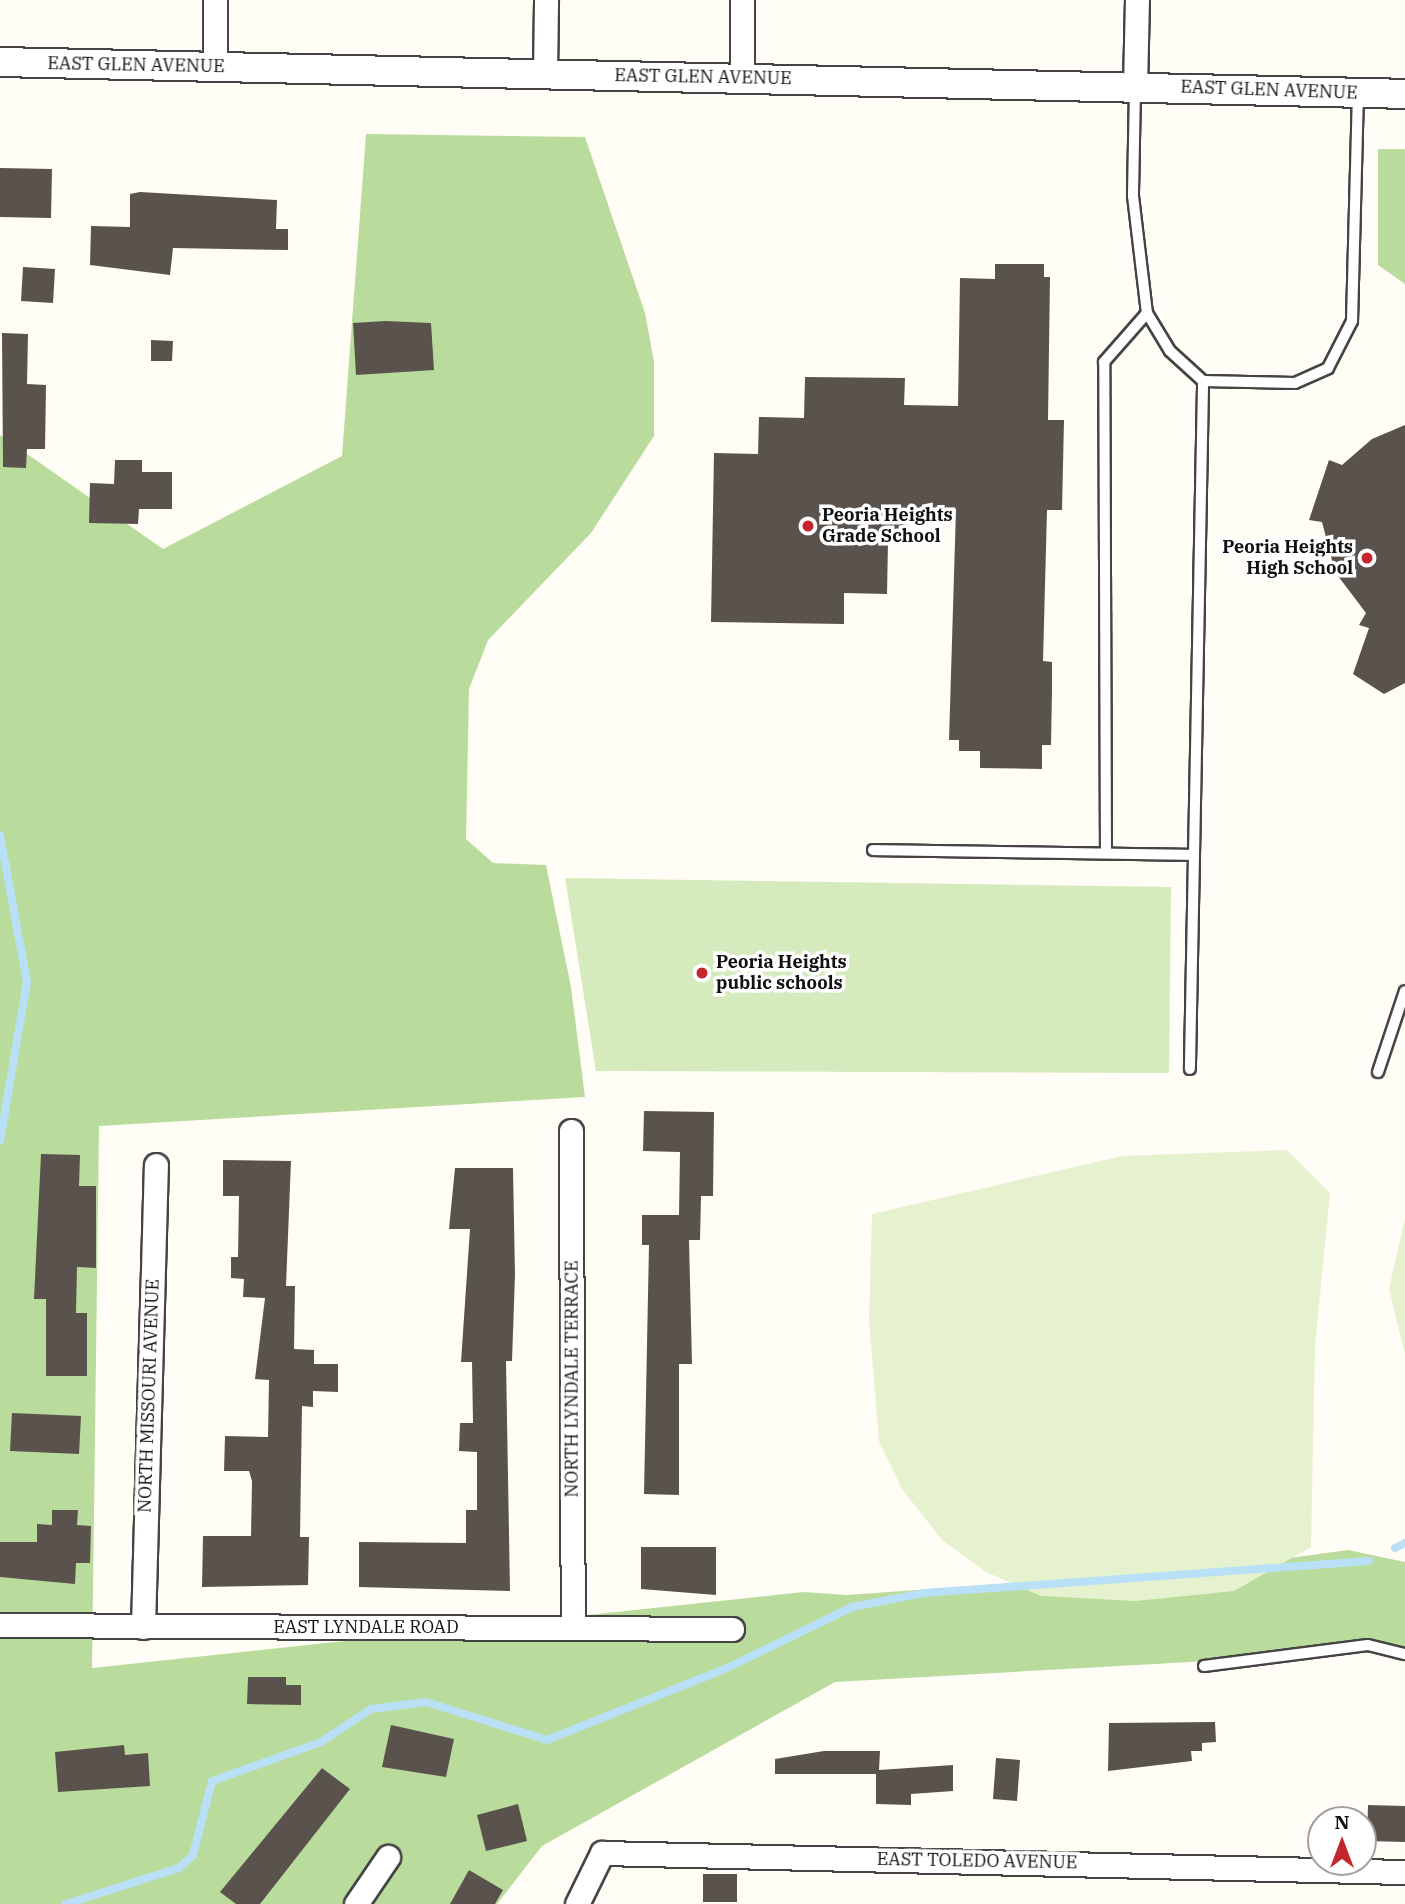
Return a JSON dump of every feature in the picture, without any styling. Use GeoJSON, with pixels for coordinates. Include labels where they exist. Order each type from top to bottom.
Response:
{"type":"FeatureCollection","features":[{"type":"Feature","properties":{"kind":"street"},"geometry":{"type":"LineString","coordinates":[[215,0],[215,67]]}},
{"type":"Feature","properties":{"kind":"street"},"geometry":{"type":"LineString","coordinates":[[545,74],[546,0]]}},
{"type":"Feature","properties":{"kind":"street"},"geometry":{"type":"LineString","coordinates":[[742,0],[742,77]]}},
{"type":"Feature","properties":{"kind":"street"},"geometry":{"type":"LineString","coordinates":[[1135,86],[1136,0]]}},
{"type":"Feature","properties":{"kind":"street","name":"EAST GLEN AVENUE"},"geometry":{"type":"LineString","coordinates":[[0,62],[1405,94]]}},
{"type":"Feature","properties":{"kind":"street","name":"NORTH LYNDALE TERRACE"},"geometry":{"type":"LineString","coordinates":[[571,1131],[573,1627]]}},
{"type":"Feature","properties":{"kind":"street","name":"NORTH MISSOURI AVENUE"},"geometry":{"type":"LineString","coordinates":[[143,1627],[156,1166]]}},
{"type":"Feature","properties":{"kind":"street","name":"EAST LYNDALE ROAD"},"geometry":{"type":"LineString","coordinates":[[0,1625],[732,1629]]}},
{"type":"Feature","properties":{"kind":"street","name":"EAST TOLEDO AVENUE"},"geometry":{"type":"LineString","coordinates":[[577,1902],[602,1853],[1405,1872]]}},
{"type":"Feature","properties":{"kind":"street"},"geometry":{"type":"LineString","coordinates":[[356,1904],[388,1857]]}},
{"type":"Feature","properties":{"kind":"lane"},"geometry":{"type":"LineString","coordinates":[[1135,86],[1133,196],[1147,313],[1170,351],[1203,381],[1295,383],[1328,368],[1341,351],[1352,321],[1358,93]]}},
{"type":"Feature","properties":{"kind":"lane"},"geometry":{"type":"LineString","coordinates":[[1106,852],[1104,362],[1147,313]]}},
{"type":"Feature","properties":{"kind":"lane"},"geometry":{"type":"LineString","coordinates":[[1190,1069],[1203,381]]}},
{"type":"Feature","properties":{"kind":"lane"},"geometry":{"type":"LineString","coordinates":[[873,850],[1194,855]]}},
{"type":"Feature","properties":{"kind":"lane"},"geometry":{"type":"LineString","coordinates":[[1378,1072],[1405,991]]}},
{"type":"Feature","properties":{"kind":"lane"},"geometry":{"type":"LineString","coordinates":[[1205,1666],[1368,1645],[1405,1654]]}},
{"type":"Feature","properties":{"kind":"green space"},"geometry":{"type":"Polygon","coordinates":[[[366,134],[585,137],[645,313],[654,362],[654,436],[591,533],[488,640],[469,689],[466,839],[493,863],[546,865],[571,987],[585,1097],[99,1126],[92,1668],[803,1592],[847,1595],[1209,1569],[1348,1550],[1405,1562],[1405,1650],[835,1682],[542,1846],[497,1904],[0,1904],[0,435],[163,549],[342,456],[366,134]]]}},
{"type":"Feature","properties":{"kind":"green space"},"geometry":{"type":"Polygon","coordinates":[[[1378,149],[1405,149],[1405,284],[1378,265],[1378,149]]]}},
{"type":"Feature","properties":{"kind":"green space"},"geometry":{"type":"Polygon","coordinates":[[[565,878],[1171,887],[1169,1073],[596,1071],[565,878]]]}},
{"type":"Feature","properties":{"kind":"green space"},"geometry":{"type":"Polygon","coordinates":[[[1287,1150],[1330,1193],[1315,1346],[1311,1547],[1234,1591],[1136,1601],[1041,1596],[986,1572],[942,1540],[902,1489],[879,1441],[869,1320],[872,1214],[1122,1156],[1287,1150]]]}},
{"type":"Feature","properties":{"kind":"green space"},"geometry":{"type":"Polygon","coordinates":[[[1405,1218],[1405,1354],[1389,1289],[1405,1218]]]}},
{"type":"Feature","properties":{"kind":"building"},"geometry":{"type":"Polygon","coordinates":[[[0,168],[52,169],[51,218],[0,217],[0,168]]]}},
{"type":"Feature","properties":{"kind":"building"},"geometry":{"type":"Polygon","coordinates":[[[140,192],[277,200],[276,229],[288,229],[288,250],[173,248],[170,275],[90,265],[91,226],[130,227],[130,194],[140,192]]]}},
{"type":"Feature","properties":{"kind":"building","name":"Peoria Heights Grade School"},"geometry":{"type":"Polygon","coordinates":[[[995,264],[1044,264],[1044,277],[1050,277],[1048,420],[1064,420],[1062,510],[1047,510],[1043,661],[1052,662],[1051,745],[1042,745],[1042,769],[980,768],[980,751],[959,751],[959,740],[949,740],[956,509],[921,509],[888,542],[887,594],[844,593],[844,624],[711,622],[714,453],[758,454],[759,417],[804,418],[805,377],[905,378],[904,405],[958,406],[960,278],[995,279],[995,264]]]}},
{"type":"Feature","properties":{"kind":"building"},"geometry":{"type":"Polygon","coordinates":[[[23,267],[55,269],[53,303],[21,301],[23,267]]]}},
{"type":"Feature","properties":{"kind":"building"},"geometry":{"type":"Polygon","coordinates":[[[353,323],[431,323],[434,370],[356,375],[353,323]]]}},
{"type":"Feature","properties":{"kind":"building"},"geometry":{"type":"Polygon","coordinates":[[[2,333],[28,334],[27,384],[46,385],[45,449],[27,449],[26,468],[3,467],[2,333]]]}},
{"type":"Feature","properties":{"kind":"building"},"geometry":{"type":"Polygon","coordinates":[[[151,340],[173,341],[172,361],[151,361],[151,340]]]}},
{"type":"Feature","properties":{"kind":"building","name":"Peoria Heights High School"},"geometry":{"type":"Polygon","coordinates":[[[1405,425],[1405,683],[1384,694],[1353,674],[1369,628],[1359,625],[1366,613],[1335,572],[1322,522],[1309,520],[1329,460],[1342,465],[1372,439],[1405,425]]]}},
{"type":"Feature","properties":{"kind":"building"},"geometry":{"type":"Polygon","coordinates":[[[115,460],[142,460],[142,472],[172,472],[172,509],[139,509],[138,524],[89,523],[90,483],[114,484],[115,460]]]}},
{"type":"Feature","properties":{"kind":"building"},"geometry":{"type":"Polygon","coordinates":[[[644,1111],[714,1112],[713,1196],[701,1196],[700,1240],[689,1240],[692,1364],[679,1364],[679,1495],[644,1494],[649,1245],[642,1245],[642,1215],[679,1215],[680,1152],[643,1151],[644,1111]]]}},
{"type":"Feature","properties":{"kind":"building"},"geometry":{"type":"Polygon","coordinates":[[[41,1154],[80,1155],[79,1186],[96,1186],[96,1268],[77,1267],[76,1313],[87,1313],[87,1376],[46,1376],[46,1299],[34,1299],[41,1154]]]}},
{"type":"Feature","properties":{"kind":"building"},"geometry":{"type":"Polygon","coordinates":[[[223,1160],[291,1161],[286,1286],[295,1286],[294,1349],[314,1350],[314,1364],[338,1364],[338,1392],[313,1391],[313,1407],[302,1406],[300,1537],[309,1537],[308,1585],[202,1587],[203,1536],[251,1536],[252,1481],[249,1471],[224,1471],[225,1436],[268,1437],[269,1380],[255,1379],[265,1298],[243,1297],[244,1279],[231,1278],[231,1257],[238,1257],[239,1196],[223,1196],[223,1160]]]}},
{"type":"Feature","properties":{"kind":"building"},"geometry":{"type":"Polygon","coordinates":[[[455,1168],[513,1168],[515,1275],[512,1361],[506,1361],[510,1591],[359,1587],[359,1542],[466,1543],[466,1510],[477,1510],[477,1452],[459,1451],[460,1423],[473,1423],[472,1362],[461,1362],[470,1229],[449,1229],[455,1168]]]}},
{"type":"Feature","properties":{"kind":"building"},"geometry":{"type":"Polygon","coordinates":[[[12,1413],[81,1416],[79,1454],[10,1451],[12,1413]]]}},
{"type":"Feature","properties":{"kind":"building"},"geometry":{"type":"Polygon","coordinates":[[[52,1510],[78,1510],[77,1525],[91,1526],[90,1563],[76,1563],[75,1584],[0,1577],[0,1542],[37,1542],[37,1524],[52,1525],[52,1510]]]}},
{"type":"Feature","properties":{"kind":"building"},"geometry":{"type":"Polygon","coordinates":[[[641,1547],[716,1547],[716,1595],[641,1589],[641,1547]]]}},
{"type":"Feature","properties":{"kind":"building"},"geometry":{"type":"Polygon","coordinates":[[[248,1677],[286,1677],[286,1685],[301,1685],[301,1705],[247,1704],[248,1677]]]}},
{"type":"Feature","properties":{"kind":"building"},"geometry":{"type":"Polygon","coordinates":[[[1215,1722],[1216,1742],[1202,1743],[1202,1751],[1191,1751],[1192,1761],[1108,1771],[1109,1723],[1215,1722]]]}},
{"type":"Feature","properties":{"kind":"building"},"geometry":{"type":"Polygon","coordinates":[[[391,1725],[454,1739],[446,1777],[382,1767],[391,1725]]]}},
{"type":"Feature","properties":{"kind":"building"},"geometry":{"type":"Polygon","coordinates":[[[124,1745],[125,1755],[148,1753],[150,1786],[58,1792],[55,1752],[124,1745]]]}},
{"type":"Feature","properties":{"kind":"building"},"geometry":{"type":"Polygon","coordinates":[[[824,1751],[880,1751],[879,1770],[953,1765],[953,1791],[911,1794],[911,1805],[876,1804],[876,1774],[775,1774],[775,1759],[824,1751]]]}},
{"type":"Feature","properties":{"kind":"building"},"geometry":{"type":"Polygon","coordinates":[[[996,1758],[1020,1760],[1017,1801],[993,1799],[996,1758]]]}},
{"type":"Feature","properties":{"kind":"building"},"geometry":{"type":"Polygon","coordinates":[[[322,1768],[350,1789],[260,1904],[236,1904],[220,1892],[322,1768]]]}},
{"type":"Feature","properties":{"kind":"building"},"geometry":{"type":"Polygon","coordinates":[[[518,1804],[527,1841],[486,1851],[477,1815],[518,1804]]]}},
{"type":"Feature","properties":{"kind":"building"},"geometry":{"type":"Polygon","coordinates":[[[1368,1805],[1405,1806],[1405,1842],[1377,1841],[1377,1806],[1368,1805]]]}},
{"type":"Feature","properties":{"kind":"building"},"geometry":{"type":"Polygon","coordinates":[[[469,1870],[503,1890],[495,1904],[450,1904],[469,1870]]]}},
{"type":"Feature","properties":{"kind":"building"},"geometry":{"type":"Polygon","coordinates":[[[703,1874],[737,1874],[737,1902],[703,1902],[703,1874]]]}},
{"type":"Feature","properties":{"kind":"waterway"},"geometry":{"type":"LineString","coordinates":[[0,835],[27,982],[0,1141]]}},
{"type":"Feature","properties":{"kind":"waterway"},"geometry":{"type":"LineString","coordinates":[[1395,1548],[1405,1543]]}},
{"type":"Feature","properties":{"kind":"waterway"},"geometry":{"type":"LineString","coordinates":[[66,1904],[179,1868],[193,1855],[212,1781],[321,1742],[371,1709],[426,1702],[547,1740],[727,1668],[852,1607],[924,1593],[1369,1561]]}},
{"type":"Feature","properties":{"kind":"place","name":"Peoria Heights Grade School"},"geometry":{"type":"Point","coordinates":[808,526]}},
{"type":"Feature","properties":{"kind":"place","name":"Peoria Heights High School"},"geometry":{"type":"Point","coordinates":[1367,558]}},
{"type":"Feature","properties":{"kind":"place","name":"Peoria Heights public schools"},"geometry":{"type":"Point","coordinates":[702,973]}}]}
